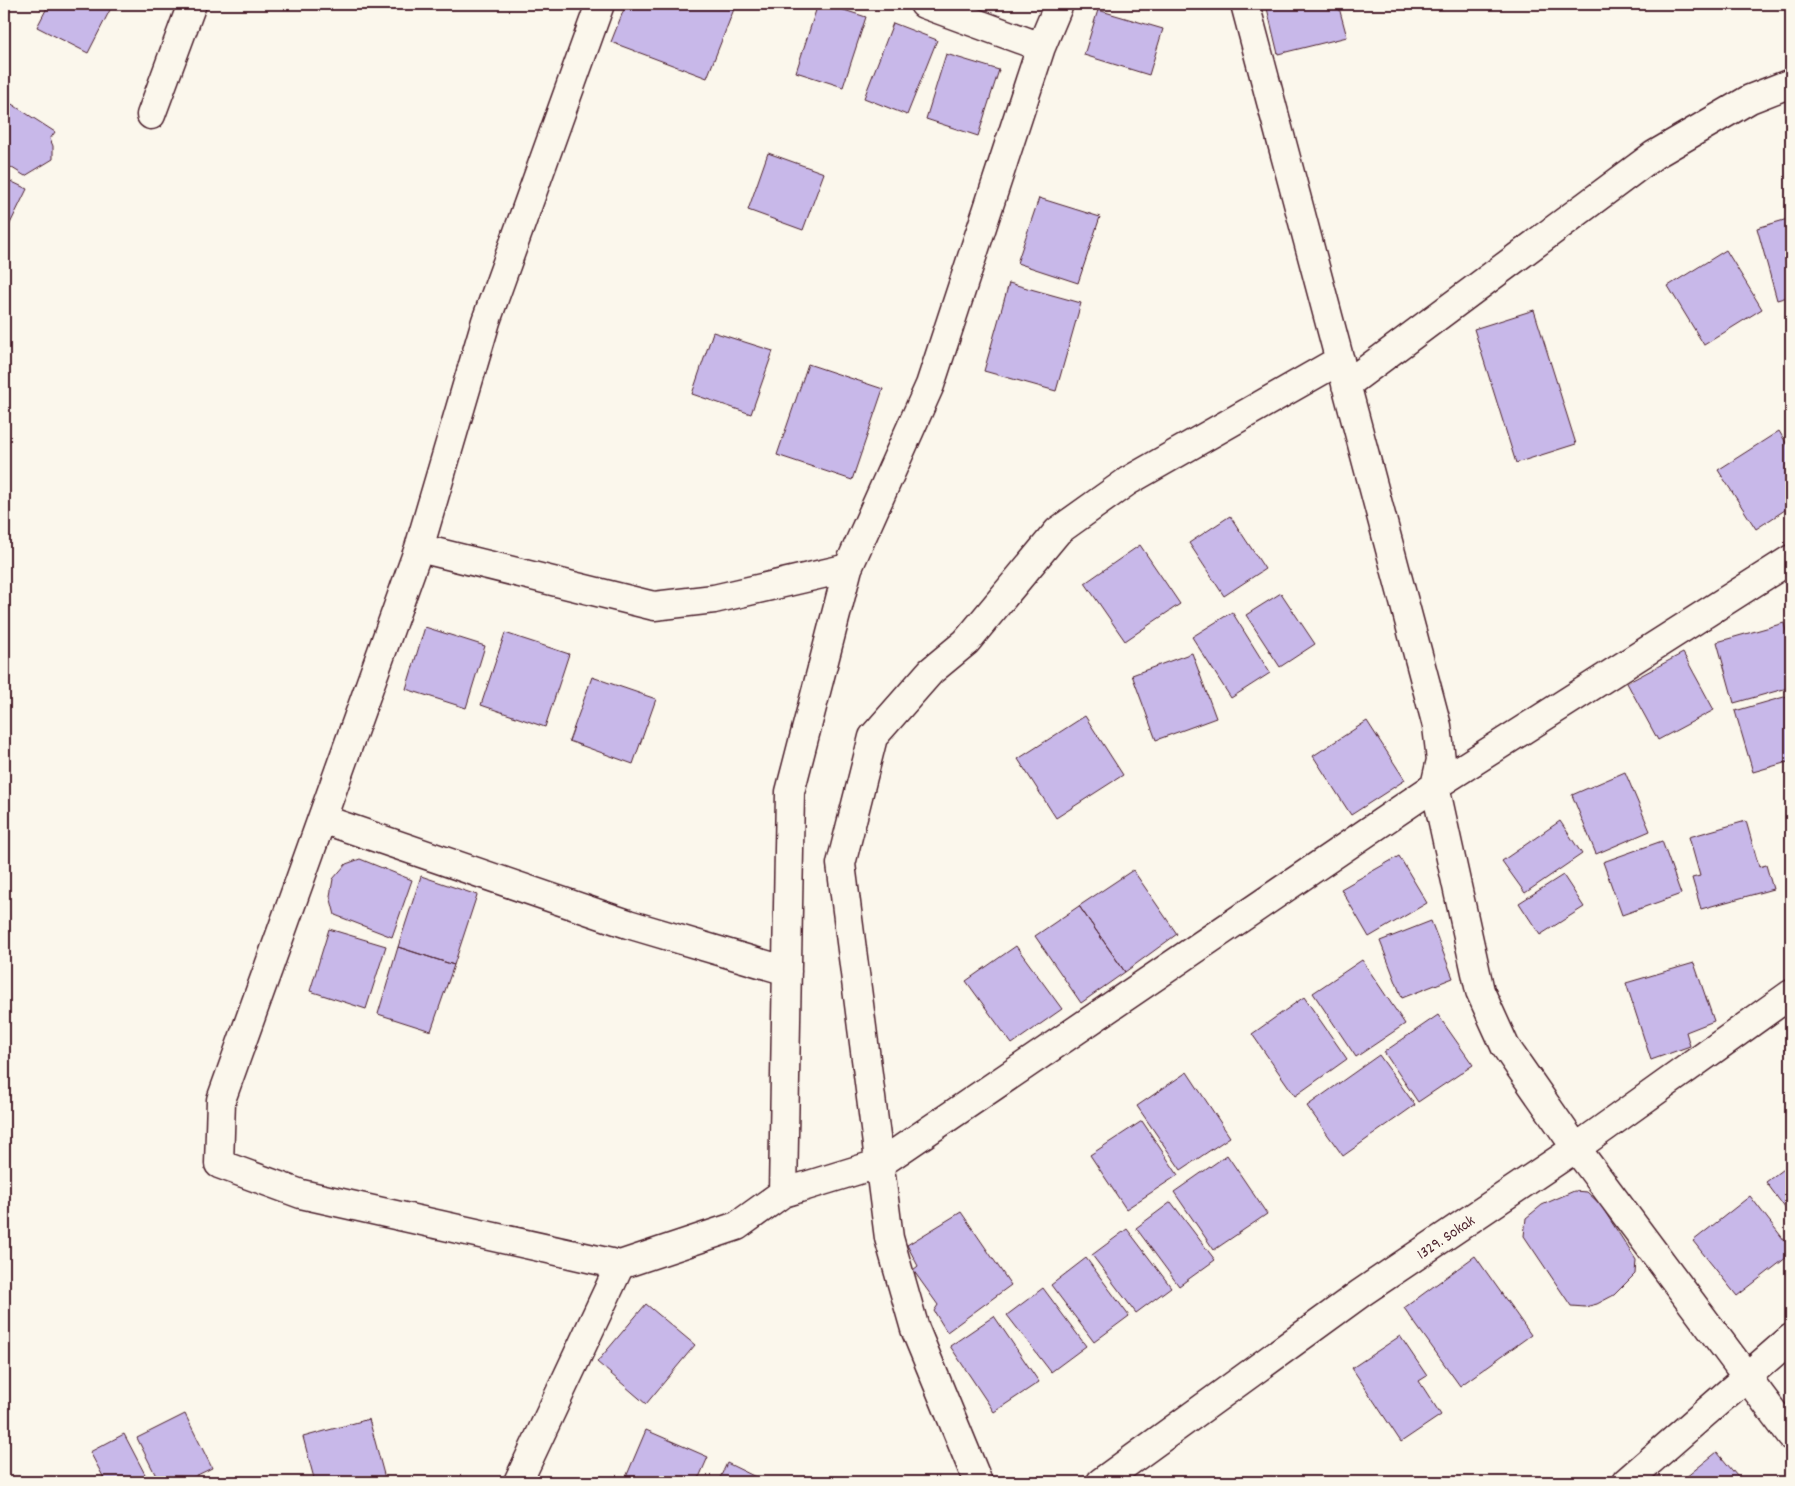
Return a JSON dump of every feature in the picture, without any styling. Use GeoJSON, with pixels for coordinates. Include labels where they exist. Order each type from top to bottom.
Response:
{"type":"FeatureCollection","features":[{"type":"Feature","properties":{"kind":"street"},"geometry":{"type":"LineString","coordinates":[[151,115],[192,4]]}},
{"type":"Feature","properties":{"kind":"street"},"geometry":{"type":"LineString","coordinates":[[600,4],[486,321],[419,548],[221,1100],[219,1164],[301,1194],[620,1265],[737,1226],[783,1193],[881,1163],[1435,786],[1791,558]]}},
{"type":"Feature","properties":{"kind":"street"},"geometry":{"type":"LineString","coordinates":[[924,4],[1041,48]]}},
{"type":"Feature","properties":{"kind":"street"},"geometry":{"type":"LineString","coordinates":[[783,1193],[790,792],[848,568],[930,385],[1041,48],[1059,4]]}},
{"type":"Feature","properties":{"kind":"street"},"geometry":{"type":"LineString","coordinates":[[1245,4],[1437,726],[1441,760],[1435,786],[1480,991],[1504,1046],[1576,1148],[1791,1436]]}},
{"type":"Feature","properties":{"kind":"street"},"geometry":{"type":"LineString","coordinates":[[978,1482],[915,1329],[889,1238],[881,1163],[841,864],[873,737],[931,671],[966,642],[1058,532],[1128,481],[1343,372],[1654,155],[1750,99],[1791,83]]}},
{"type":"Feature","properties":{"kind":"street"},"geometry":{"type":"LineString","coordinates":[[419,548],[654,606],[714,599],[848,568]]}},
{"type":"Feature","properties":{"kind":"street"},"geometry":{"type":"LineString","coordinates":[[322,819],[628,924],[787,971]]}},
{"type":"Feature","properties":{"kind":"street","name":"1329. Sokak"},"geometry":{"type":"LineString","coordinates":[[1101,1482],[1362,1293],[1576,1148],[1791,994]]}},
{"type":"Feature","properties":{"kind":"street"},"geometry":{"type":"LineString","coordinates":[[518,1482],[620,1265]]}},
{"type":"Feature","properties":{"kind":"street"},"geometry":{"type":"LineString","coordinates":[[1626,1482],[1791,1338]]}},
{"type":"Feature","properties":{"kind":"building"},"geometry":{"type":"Polygon","coordinates":[[[49,4],[113,4],[88,53],[37,27],[49,4]]]}},
{"type":"Feature","properties":{"kind":"building"},"geometry":{"type":"Polygon","coordinates":[[[626,4],[719,4],[734,9],[707,78],[611,42],[626,4]]]}},
{"type":"Feature","properties":{"kind":"building"},"geometry":{"type":"Polygon","coordinates":[[[818,4],[825,4],[866,17],[843,87],[796,72],[818,4]]]}},
{"type":"Feature","properties":{"kind":"building"},"geometry":{"type":"Polygon","coordinates":[[[1266,4],[1338,4],[1347,37],[1278,54],[1266,4]]]}},
{"type":"Feature","properties":{"kind":"building"},"geometry":{"type":"Polygon","coordinates":[[[1098,10],[1163,29],[1149,75],[1084,55],[1098,10]]]}},
{"type":"Feature","properties":{"kind":"building"},"geometry":{"type":"Polygon","coordinates":[[[893,23],[937,40],[907,115],[864,98],[893,23]]]}},
{"type":"Feature","properties":{"kind":"building"},"geometry":{"type":"Polygon","coordinates":[[[946,54],[999,70],[978,136],[926,119],[946,54]]]}},
{"type":"Feature","properties":{"kind":"building"},"geometry":{"type":"Polygon","coordinates":[[[4,99],[55,132],[50,139],[53,146],[53,159],[25,176],[4,163],[4,99]]]}},
{"type":"Feature","properties":{"kind":"building"},"geometry":{"type":"Polygon","coordinates":[[[768,153],[824,173],[803,230],[748,210],[768,153]]]}},
{"type":"Feature","properties":{"kind":"building"},"geometry":{"type":"Polygon","coordinates":[[[4,178],[27,189],[4,236],[4,178]]]}},
{"type":"Feature","properties":{"kind":"building"},"geometry":{"type":"Polygon","coordinates":[[[1039,198],[1100,217],[1078,283],[1017,263],[1039,198]]]}},
{"type":"Feature","properties":{"kind":"building"},"geometry":{"type":"Polygon","coordinates":[[[1791,218],[1791,296],[1777,300],[1757,228],[1791,218]]]}},
{"type":"Feature","properties":{"kind":"building"},"geometry":{"type":"Polygon","coordinates":[[[1726,250],[1762,309],[1704,345],[1668,286],[1726,250]]]}},
{"type":"Feature","properties":{"kind":"building"},"geometry":{"type":"Polygon","coordinates":[[[1009,283],[1081,303],[1056,391],[984,371],[1009,283]]]}},
{"type":"Feature","properties":{"kind":"building"},"geometry":{"type":"Polygon","coordinates":[[[1534,310],[1576,444],[1516,463],[1474,329],[1534,310]]]}},
{"type":"Feature","properties":{"kind":"building"},"geometry":{"type":"Polygon","coordinates":[[[713,332],[773,351],[751,414],[692,394],[713,332]]]}},
{"type":"Feature","properties":{"kind":"building"},"geometry":{"type":"Polygon","coordinates":[[[808,364],[883,389],[852,480],[777,455],[808,364]]]}},
{"type":"Feature","properties":{"kind":"building"},"geometry":{"type":"Polygon","coordinates":[[[1779,431],[1791,451],[1791,506],[1756,529],[1718,470],[1779,431]]]}},
{"type":"Feature","properties":{"kind":"building"},"geometry":{"type":"Polygon","coordinates":[[[1230,516],[1265,569],[1224,596],[1189,543],[1230,516]]]}},
{"type":"Feature","properties":{"kind":"building"},"geometry":{"type":"Polygon","coordinates":[[[1140,545],[1180,604],[1125,641],[1085,583],[1140,545]]]}},
{"type":"Feature","properties":{"kind":"building"},"geometry":{"type":"Polygon","coordinates":[[[1281,593],[1315,644],[1280,667],[1246,615],[1281,593]]]}},
{"type":"Feature","properties":{"kind":"building"},"geometry":{"type":"Polygon","coordinates":[[[1232,612],[1270,673],[1231,698],[1192,637],[1232,612]]]}},
{"type":"Feature","properties":{"kind":"building"},"geometry":{"type":"Polygon","coordinates":[[[1784,623],[1791,651],[1791,687],[1734,703],[1717,642],[1784,623]]]}},
{"type":"Feature","properties":{"kind":"building"},"geometry":{"type":"Polygon","coordinates":[[[425,627],[485,646],[466,708],[406,689],[425,627]]]}},
{"type":"Feature","properties":{"kind":"building"},"geometry":{"type":"Polygon","coordinates":[[[505,633],[569,654],[545,727],[481,705],[505,633]]]}},
{"type":"Feature","properties":{"kind":"building"},"geometry":{"type":"Polygon","coordinates":[[[1192,653],[1216,718],[1156,740],[1132,675],[1192,653]]]}},
{"type":"Feature","properties":{"kind":"building"},"geometry":{"type":"Polygon","coordinates":[[[1683,653],[1714,710],[1658,740],[1627,683],[1683,653]]]}},
{"type":"Feature","properties":{"kind":"building"},"geometry":{"type":"Polygon","coordinates":[[[592,677],[656,699],[633,764],[569,741],[592,677]]]}},
{"type":"Feature","properties":{"kind":"building"},"geometry":{"type":"Polygon","coordinates":[[[1791,695],[1791,761],[1753,772],[1735,711],[1791,695]]]}},
{"type":"Feature","properties":{"kind":"building"},"geometry":{"type":"Polygon","coordinates":[[[1085,716],[1123,775],[1056,818],[1018,759],[1085,716]]]}},
{"type":"Feature","properties":{"kind":"building"},"geometry":{"type":"Polygon","coordinates":[[[1367,721],[1405,780],[1351,815],[1313,756],[1367,721]]]}},
{"type":"Feature","properties":{"kind":"building"},"geometry":{"type":"Polygon","coordinates":[[[1625,772],[1650,831],[1596,854],[1572,795],[1625,772]]]}},
{"type":"Feature","properties":{"kind":"building"},"geometry":{"type":"Polygon","coordinates":[[[1560,821],[1582,854],[1525,893],[1502,861],[1560,821]]]}},
{"type":"Feature","properties":{"kind":"building"},"geometry":{"type":"Polygon","coordinates":[[[1746,821],[1759,867],[1766,865],[1773,889],[1701,909],[1692,878],[1700,876],[1689,837],[1746,821]]]}},
{"type":"Feature","properties":{"kind":"building"},"geometry":{"type":"Polygon","coordinates":[[[1662,841],[1681,894],[1622,915],[1603,862],[1662,841]]]}},
{"type":"Feature","properties":{"kind":"building"},"geometry":{"type":"Polygon","coordinates":[[[1399,856],[1427,903],[1369,937],[1341,889],[1399,856]]]}},
{"type":"Feature","properties":{"kind":"building"},"geometry":{"type":"Polygon","coordinates":[[[360,859],[412,880],[392,937],[335,915],[330,896],[333,879],[346,864],[360,859]]]}},
{"type":"Feature","properties":{"kind":"building"},"geometry":{"type":"Polygon","coordinates":[[[1133,870],[1177,934],[1125,972],[1079,906],[1133,870]]]}},
{"type":"Feature","properties":{"kind":"building"},"geometry":{"type":"Polygon","coordinates":[[[1563,875],[1584,907],[1540,935],[1519,903],[1563,875]]]}},
{"type":"Feature","properties":{"kind":"building"},"geometry":{"type":"Polygon","coordinates":[[[421,876],[477,895],[454,965],[398,947],[421,876]]]}},
{"type":"Feature","properties":{"kind":"building"},"geometry":{"type":"Polygon","coordinates":[[[1079,906],[1125,972],[1081,1003],[1035,936],[1079,906]]]}},
{"type":"Feature","properties":{"kind":"building"},"geometry":{"type":"Polygon","coordinates":[[[1431,921],[1453,978],[1402,998],[1380,941],[1431,921]]]}},
{"type":"Feature","properties":{"kind":"building"},"geometry":{"type":"Polygon","coordinates":[[[329,929],[386,946],[366,1009],[310,991],[329,929]]]}},
{"type":"Feature","properties":{"kind":"building"},"geometry":{"type":"Polygon","coordinates":[[[1016,946],[1062,1009],[1012,1044],[966,981],[1016,946]]]}},
{"type":"Feature","properties":{"kind":"building"},"geometry":{"type":"Polygon","coordinates":[[[398,947],[454,965],[431,1031],[378,1014],[398,947]]]}},
{"type":"Feature","properties":{"kind":"building"},"geometry":{"type":"Polygon","coordinates":[[[1362,960],[1405,1024],[1356,1057],[1313,993],[1362,960]]]}},
{"type":"Feature","properties":{"kind":"building"},"geometry":{"type":"Polygon","coordinates":[[[1694,963],[1714,1021],[1686,1032],[1690,1046],[1651,1060],[1626,983],[1694,963]]]}},
{"type":"Feature","properties":{"kind":"building"},"geometry":{"type":"Polygon","coordinates":[[[1304,997],[1347,1059],[1295,1096],[1252,1034],[1304,997]]]}},
{"type":"Feature","properties":{"kind":"building"},"geometry":{"type":"Polygon","coordinates":[[[1438,1015],[1473,1065],[1418,1102],[1384,1052],[1438,1015]]]}},
{"type":"Feature","properties":{"kind":"building"},"geometry":{"type":"Polygon","coordinates":[[[1379,1055],[1415,1105],[1343,1156],[1307,1106],[1379,1055]]]}},
{"type":"Feature","properties":{"kind":"building"},"geometry":{"type":"Polygon","coordinates":[[[1187,1072],[1230,1137],[1181,1170],[1137,1106],[1187,1072]]]}},
{"type":"Feature","properties":{"kind":"building"},"geometry":{"type":"Polygon","coordinates":[[[1142,1121],[1178,1175],[1126,1209],[1090,1155],[1142,1121]]]}},
{"type":"Feature","properties":{"kind":"building"},"geometry":{"type":"Polygon","coordinates":[[[1227,1155],[1267,1214],[1214,1250],[1174,1192],[1227,1155]]]}},
{"type":"Feature","properties":{"kind":"building"},"geometry":{"type":"Polygon","coordinates":[[[1791,1163],[1791,1216],[1766,1182],[1791,1163]]]}},
{"type":"Feature","properties":{"kind":"building"},"geometry":{"type":"Polygon","coordinates":[[[1574,1191],[1587,1192],[1600,1204],[1636,1260],[1635,1274],[1614,1295],[1597,1304],[1585,1307],[1571,1306],[1524,1236],[1526,1218],[1542,1205],[1574,1191]]]}},
{"type":"Feature","properties":{"kind":"building"},"geometry":{"type":"Polygon","coordinates":[[[1750,1196],[1791,1249],[1791,1254],[1737,1296],[1693,1241],[1750,1196]]]}},
{"type":"Feature","properties":{"kind":"building"},"geometry":{"type":"Polygon","coordinates":[[[1171,1202],[1215,1260],[1179,1286],[1136,1228],[1171,1202]]]}},
{"type":"Feature","properties":{"kind":"building"},"geometry":{"type":"Polygon","coordinates":[[[961,1212],[1011,1285],[947,1332],[934,1311],[938,1305],[913,1270],[918,1266],[907,1245],[961,1212]]]}},
{"type":"Feature","properties":{"kind":"building"},"geometry":{"type":"Polygon","coordinates":[[[1127,1229],[1171,1287],[1136,1313],[1092,1255],[1127,1229]]]}},
{"type":"Feature","properties":{"kind":"building"},"geometry":{"type":"Polygon","coordinates":[[[1475,1256],[1531,1335],[1460,1386],[1404,1308],[1475,1256]]]}},
{"type":"Feature","properties":{"kind":"building"},"geometry":{"type":"Polygon","coordinates":[[[1086,1258],[1129,1316],[1094,1342],[1051,1285],[1086,1258]]]}},
{"type":"Feature","properties":{"kind":"building"},"geometry":{"type":"Polygon","coordinates":[[[1043,1288],[1086,1346],[1051,1372],[1007,1315],[1043,1288]]]}},
{"type":"Feature","properties":{"kind":"building"},"geometry":{"type":"Polygon","coordinates":[[[646,1304],[695,1345],[646,1404],[597,1362],[646,1304]]]}},
{"type":"Feature","properties":{"kind":"building"},"geometry":{"type":"Polygon","coordinates":[[[994,1316],[1039,1382],[994,1412],[950,1346],[994,1316]]]}},
{"type":"Feature","properties":{"kind":"building"},"geometry":{"type":"Polygon","coordinates":[[[1400,1336],[1427,1376],[1419,1381],[1441,1415],[1401,1442],[1352,1368],[1400,1336]]]}},
{"type":"Feature","properties":{"kind":"building"},"geometry":{"type":"Polygon","coordinates":[[[185,1414],[212,1468],[183,1482],[159,1482],[137,1438],[185,1414]]]}},
{"type":"Feature","properties":{"kind":"building"},"geometry":{"type":"Polygon","coordinates":[[[369,1419],[386,1482],[315,1482],[303,1437],[369,1419]]]}},
{"type":"Feature","properties":{"kind":"building"},"geometry":{"type":"Polygon","coordinates":[[[646,1430],[708,1457],[697,1482],[624,1482],[646,1430]]]}},
{"type":"Feature","properties":{"kind":"building"},"geometry":{"type":"Polygon","coordinates":[[[124,1434],[149,1482],[106,1482],[90,1452],[124,1434]]]}},
{"type":"Feature","properties":{"kind":"building"},"geometry":{"type":"Polygon","coordinates":[[[1717,1452],[1742,1482],[1680,1482],[1717,1452]]]}},
{"type":"Feature","properties":{"kind":"building"},"geometry":{"type":"Polygon","coordinates":[[[727,1463],[766,1482],[718,1482],[727,1463]]]}}]}
